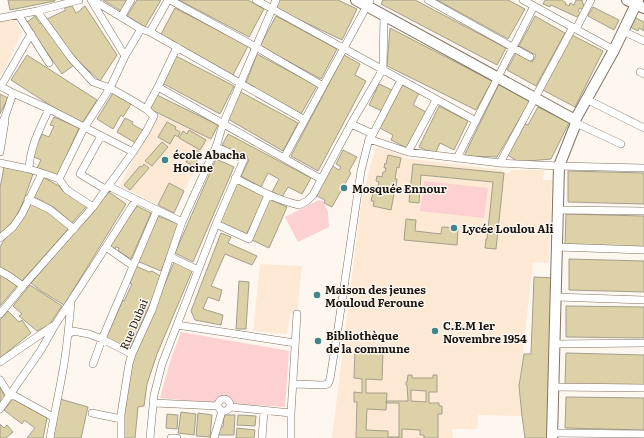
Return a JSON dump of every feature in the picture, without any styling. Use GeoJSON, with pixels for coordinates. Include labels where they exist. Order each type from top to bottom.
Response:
{"type":"FeatureCollection","features":[{"type":"Feature","properties":{"kind":"street"},"geometry":{"type":"LineString","coordinates":[[0,18],[37,11],[79,0]]}},
{"type":"Feature","properties":{"kind":"street"},"geometry":{"type":"LineString","coordinates":[[92,0],[141,29],[150,32],[305,120]]}},
{"type":"Feature","properties":{"kind":"street"},"geometry":{"type":"LineString","coordinates":[[92,0],[125,56]]}},
{"type":"Feature","properties":{"kind":"street"},"geometry":{"type":"LineString","coordinates":[[121,17],[131,0]]}},
{"type":"Feature","properties":{"kind":"street"},"geometry":{"type":"LineString","coordinates":[[150,32],[169,0],[256,47],[323,86]]}},
{"type":"Feature","properties":{"kind":"street"},"geometry":{"type":"LineString","coordinates":[[256,0],[476,121]]}},
{"type":"Feature","properties":{"kind":"street","name":"Rue Dubai"},"geometry":{"type":"LineString","coordinates":[[121,438],[121,414],[132,354],[152,310],[182,222],[216,147],[223,124],[276,0]]}},
{"type":"Feature","properties":{"kind":"street"},"geometry":{"type":"LineString","coordinates":[[356,0],[369,3],[384,15],[576,122],[621,144]]}},
{"type":"Feature","properties":{"kind":"street"},"geometry":{"type":"LineString","coordinates":[[428,0],[530,57]]}},
{"type":"Feature","properties":{"kind":"street"},"geometry":{"type":"LineString","coordinates":[[523,0],[614,50]]}},
{"type":"Feature","properties":{"kind":"street"},"geometry":{"type":"LineString","coordinates":[[500,163],[591,0]]}},
{"type":"Feature","properties":{"kind":"street"},"geometry":{"type":"LineString","coordinates":[[626,0],[639,4],[586,99],[559,166],[552,435],[625,436],[644,434]]}},
{"type":"Feature","properties":{"kind":"street"},"geometry":{"type":"LineString","coordinates":[[284,158],[369,3]]}},
{"type":"Feature","properties":{"kind":"street"},"geometry":{"type":"LineString","coordinates":[[457,158],[534,6]]}},
{"type":"Feature","properties":{"kind":"street"},"geometry":{"type":"LineString","coordinates":[[0,314],[93,207],[133,152],[154,116],[146,109],[128,98],[110,88],[93,82],[71,58],[37,11]]}},
{"type":"Feature","properties":{"kind":"street"},"geometry":{"type":"LineString","coordinates":[[18,14],[50,63]]}},
{"type":"Feature","properties":{"kind":"street"},"geometry":{"type":"LineString","coordinates":[[235,178],[268,195],[299,205],[307,201],[313,195],[351,124],[383,70],[384,15]]}},
{"type":"Feature","properties":{"kind":"street"},"geometry":{"type":"LineString","coordinates":[[59,179],[84,128],[110,88],[125,56],[141,29]]}},
{"type":"Feature","properties":{"kind":"street"},"geometry":{"type":"LineString","coordinates":[[623,31],[644,41]]}},
{"type":"Feature","properties":{"kind":"street"},"geometry":{"type":"LineString","coordinates":[[31,34],[1,86],[13,93],[49,108],[84,128],[133,152]]}},
{"type":"Feature","properties":{"kind":"street"},"geometry":{"type":"LineString","coordinates":[[146,109],[177,47]]}},
{"type":"Feature","properties":{"kind":"street"},"geometry":{"type":"LineString","coordinates":[[292,384],[322,385],[328,384],[330,379],[360,171],[371,137],[401,80]]}},
{"type":"Feature","properties":{"kind":"street"},"geometry":{"type":"LineString","coordinates":[[158,87],[321,179]]}},
{"type":"Feature","properties":{"kind":"street"},"geometry":{"type":"LineString","coordinates":[[0,127],[13,93]]}},
{"type":"Feature","properties":{"kind":"street"},"geometry":{"type":"LineString","coordinates":[[586,99],[644,128]]}},
{"type":"Feature","properties":{"kind":"street"},"geometry":{"type":"LineString","coordinates":[[408,152],[436,100]]}},
{"type":"Feature","properties":{"kind":"street"},"geometry":{"type":"LineString","coordinates":[[29,169],[30,157],[38,133],[49,108]]}},
{"type":"Feature","properties":{"kind":"street"},"geometry":{"type":"LineString","coordinates":[[0,152],[5,117]]}},
{"type":"Feature","properties":{"kind":"street"},"geometry":{"type":"LineString","coordinates":[[351,124],[371,137],[408,152],[500,163],[644,168]]}},
{"type":"Feature","properties":{"kind":"street"},"geometry":{"type":"LineString","coordinates":[[101,136],[80,174],[182,222]]}},
{"type":"Feature","properties":{"kind":"street"},"geometry":{"type":"LineString","coordinates":[[150,438],[154,395],[162,364],[216,224],[244,159],[216,147]]}},
{"type":"Feature","properties":{"kind":"street"},"geometry":{"type":"LineString","coordinates":[[0,162],[29,169],[59,179],[67,190],[93,207]]}},
{"type":"Feature","properties":{"kind":"street"},"geometry":{"type":"LineString","coordinates":[[0,238],[13,227],[22,214],[42,173]]}},
{"type":"Feature","properties":{"kind":"street"},"geometry":{"type":"LineString","coordinates":[[216,224],[250,239],[268,195]]}},
{"type":"Feature","properties":{"kind":"street"},"geometry":{"type":"LineString","coordinates":[[28,199],[50,209],[74,229]]}},
{"type":"Feature","properties":{"kind":"street"},"geometry":{"type":"LineString","coordinates":[[0,409],[41,350],[70,301],[136,200]]}},
{"type":"Feature","properties":{"kind":"street"},"geometry":{"type":"LineString","coordinates":[[93,364],[102,339],[157,210]]}},
{"type":"Feature","properties":{"kind":"street"},"geometry":{"type":"LineString","coordinates":[[558,210],[644,211]]}},
{"type":"Feature","properties":{"kind":"street"},"geometry":{"type":"LineString","coordinates":[[106,247],[133,266]]}},
{"type":"Feature","properties":{"kind":"street"},"geometry":{"type":"LineString","coordinates":[[557,247],[644,250]]}},
{"type":"Feature","properties":{"kind":"street"},"geometry":{"type":"LineString","coordinates":[[171,257],[198,270]]}},
{"type":"Feature","properties":{"kind":"street"},"geometry":{"type":"LineString","coordinates":[[0,271],[23,286]]}},
{"type":"Feature","properties":{"kind":"street"},"geometry":{"type":"LineString","coordinates":[[556,297],[644,300]]}},
{"type":"Feature","properties":{"kind":"street"},"geometry":{"type":"LineString","coordinates":[[50,438],[69,334],[70,301]]}},
{"type":"Feature","properties":{"kind":"street"},"geometry":{"type":"LineString","coordinates":[[291,438],[292,384],[297,314]]}},
{"type":"Feature","properties":{"kind":"street"},"geometry":{"type":"LineString","coordinates":[[0,362],[55,325]]}},
{"type":"Feature","properties":{"kind":"street"},"geometry":{"type":"LineString","coordinates":[[177,325],[295,343]]}},
{"type":"Feature","properties":{"kind":"street"},"geometry":{"type":"LineString","coordinates":[[69,334],[73,331],[89,334],[132,354]]}},
{"type":"Feature","properties":{"kind":"street"},"geometry":{"type":"LineString","coordinates":[[555,344],[644,343]]}},
{"type":"Feature","properties":{"kind":"street"},"geometry":{"type":"LineString","coordinates":[[0,380],[10,396]]}},
{"type":"Feature","properties":{"kind":"street"},"geometry":{"type":"LineString","coordinates":[[554,387],[644,388]]}},
{"type":"Feature","properties":{"kind":"street"},"geometry":{"type":"LineString","coordinates":[[10,396],[15,396],[53,417]]}},
{"type":"Feature","properties":{"kind":"street"},"geometry":{"type":"LineString","coordinates":[[214,438],[220,408],[219,401],[223,399],[227,400],[230,403],[230,407]]}},
{"type":"Feature","properties":{"kind":"street"},"geometry":{"type":"LineString","coordinates":[[154,403],[220,408],[226,411],[230,407]]}},
{"type":"Feature","properties":{"kind":"street"},"geometry":{"type":"LineString","coordinates":[[230,407],[291,413]]}},
{"type":"Feature","properties":{"kind":"street"},"geometry":{"type":"LineString","coordinates":[[262,438],[264,411]]}},
{"type":"Feature","properties":{"kind":"street"},"geometry":{"type":"LineString","coordinates":[[92,413],[121,419]]}},
{"type":"Feature","properties":{"kind":"street"},"geometry":{"type":"LineString","coordinates":[[171,438],[177,438]]}},
{"type":"Feature","properties":{"kind":"shaded area"},"geometry":{"type":"Polygon","coordinates":[[[14,19],[22,33],[2,74],[0,75],[0,21],[14,19]]]}},
{"type":"Feature","properties":{"kind":"shaded area","name":"école Abacha Hocine"},"geometry":{"type":"Polygon","coordinates":[[[157,112],[211,139],[193,166],[196,168],[184,191],[169,183],[158,205],[120,186],[157,112]]]}},
{"type":"Feature","properties":{"kind":"shaded area","name":"C.E.M 1er Novembre 1954"},"geometry":{"type":"Polygon","coordinates":[[[377,147],[401,155],[404,158],[502,170],[505,173],[510,173],[511,170],[544,170],[543,180],[552,180],[549,263],[533,262],[519,386],[522,416],[478,415],[477,429],[452,429],[453,438],[332,438],[361,204],[371,163],[377,147]]]}},
{"type":"Feature","properties":{"kind":"shaded area"},"geometry":{"type":"Polygon","coordinates":[[[424,181],[488,188],[484,218],[420,211],[424,181]]]}},
{"type":"Feature","properties":{"kind":"shaded area"},"geometry":{"type":"Polygon","coordinates":[[[319,200],[323,201],[328,212],[329,227],[298,242],[285,217],[319,200]]]}},
{"type":"Feature","properties":{"kind":"shaded area"},"geometry":{"type":"Polygon","coordinates":[[[260,264],[302,266],[297,314],[290,314],[287,334],[253,331],[260,264]]]}},
{"type":"Feature","properties":{"kind":"shaded area"},"geometry":{"type":"Polygon","coordinates":[[[181,332],[289,351],[285,407],[236,404],[229,398],[225,397],[214,403],[160,398],[169,365],[181,332]]]}},
{"type":"Feature","properties":{"kind":"building"},"geometry":{"type":"Polygon","coordinates":[[[8,0],[55,0],[55,1],[10,10],[8,0]]]}},
{"type":"Feature","properties":{"kind":"building"},"geometry":{"type":"Polygon","coordinates":[[[103,0],[128,0],[121,11],[103,0]]]}},
{"type":"Feature","properties":{"kind":"building"},"geometry":{"type":"Polygon","coordinates":[[[137,0],[161,0],[145,27],[127,16],[137,0]]]}},
{"type":"Feature","properties":{"kind":"building"},"geometry":{"type":"Polygon","coordinates":[[[179,0],[248,0],[264,9],[249,37],[179,0]]]}},
{"type":"Feature","properties":{"kind":"building"},"geometry":{"type":"Polygon","coordinates":[[[279,0],[338,0],[357,9],[342,40],[275,8],[279,0]]]}},
{"type":"Feature","properties":{"kind":"building"},"geometry":{"type":"Polygon","coordinates":[[[383,0],[415,0],[506,48],[497,65],[381,4],[383,0]]]}},
{"type":"Feature","properties":{"kind":"building"},"geometry":{"type":"Polygon","coordinates":[[[437,0],[508,0],[525,9],[508,39],[437,0]]]}},
{"type":"Feature","properties":{"kind":"building"},"geometry":{"type":"Polygon","coordinates":[[[545,0],[562,0],[569,6],[570,3],[574,5],[576,0],[579,0],[583,1],[583,6],[585,7],[584,10],[580,8],[578,11],[581,13],[580,16],[578,15],[577,17],[551,5],[550,7],[543,4],[545,0]]]}},
{"type":"Feature","properties":{"kind":"building"},"geometry":{"type":"Polygon","coordinates":[[[72,6],[76,13],[85,6],[117,55],[100,81],[75,58],[47,19],[66,10],[64,8],[72,6]]]}},
{"type":"Feature","properties":{"kind":"building"},"geometry":{"type":"Polygon","coordinates":[[[593,7],[619,20],[614,30],[588,16],[593,7]]]}},
{"type":"Feature","properties":{"kind":"building"},"geometry":{"type":"Polygon","coordinates":[[[175,8],[248,46],[233,75],[160,36],[175,8]]]}},
{"type":"Feature","properties":{"kind":"building"},"geometry":{"type":"Polygon","coordinates":[[[35,16],[40,24],[43,22],[74,65],[62,74],[27,22],[35,16]]]}},
{"type":"Feature","properties":{"kind":"building"},"geometry":{"type":"Polygon","coordinates":[[[276,16],[337,49],[321,79],[260,46],[276,16]]]}},
{"type":"Feature","properties":{"kind":"building"},"geometry":{"type":"Polygon","coordinates":[[[535,16],[565,33],[536,86],[507,70],[516,53],[532,62],[536,55],[519,46],[535,16]]]}},
{"type":"Feature","properties":{"kind":"building"},"geometry":{"type":"Polygon","coordinates":[[[634,17],[644,22],[644,31],[639,28],[638,31],[630,27],[634,17]]]}},
{"type":"Feature","properties":{"kind":"building"},"geometry":{"type":"Polygon","coordinates":[[[390,28],[492,81],[476,110],[387,66],[390,28]]]}},
{"type":"Feature","properties":{"kind":"building"},"geometry":{"type":"Polygon","coordinates":[[[570,34],[603,51],[575,107],[541,89],[570,34]]]}},
{"type":"Feature","properties":{"kind":"building"},"geometry":{"type":"Polygon","coordinates":[[[257,54],[317,86],[301,114],[246,83],[257,54]]]}},
{"type":"Feature","properties":{"kind":"building"},"geometry":{"type":"Polygon","coordinates":[[[27,55],[97,100],[81,125],[11,80],[27,55]]]}},
{"type":"Feature","properties":{"kind":"building"},"geometry":{"type":"Polygon","coordinates":[[[344,55],[360,64],[355,75],[366,81],[318,171],[291,156],[344,55]]]}},
{"type":"Feature","properties":{"kind":"building"},"geometry":{"type":"Polygon","coordinates":[[[176,56],[234,86],[220,114],[162,83],[176,56]]]}},
{"type":"Feature","properties":{"kind":"building"},"geometry":{"type":"Polygon","coordinates":[[[379,84],[392,90],[382,111],[369,105],[379,84]]]}},
{"type":"Feature","properties":{"kind":"building"},"geometry":{"type":"Polygon","coordinates":[[[499,84],[530,101],[497,157],[464,156],[499,84]]]}},
{"type":"Feature","properties":{"kind":"building"},"geometry":{"type":"Polygon","coordinates":[[[402,85],[419,93],[413,105],[426,112],[407,148],[391,140],[393,135],[380,128],[402,85]]]}},
{"type":"Feature","properties":{"kind":"building"},"geometry":{"type":"Polygon","coordinates":[[[239,91],[298,123],[283,151],[228,119],[239,91]]]}},
{"type":"Feature","properties":{"kind":"building"},"geometry":{"type":"Polygon","coordinates":[[[113,93],[131,104],[123,117],[121,115],[113,129],[97,119],[113,93]]]}},
{"type":"Feature","properties":{"kind":"building"},"geometry":{"type":"Polygon","coordinates":[[[0,94],[8,98],[0,114],[0,94]]]}},
{"type":"Feature","properties":{"kind":"building"},"geometry":{"type":"Polygon","coordinates":[[[157,95],[218,125],[211,139],[150,109],[157,95]]]}},
{"type":"Feature","properties":{"kind":"building"},"geometry":{"type":"Polygon","coordinates":[[[439,106],[468,121],[454,150],[440,143],[435,154],[419,147],[439,106]]]}},
{"type":"Feature","properties":{"kind":"building"},"geometry":{"type":"Polygon","coordinates":[[[538,107],[569,123],[551,159],[518,162],[508,155],[525,124],[528,125],[538,107]]]}},
{"type":"Feature","properties":{"kind":"building"},"geometry":{"type":"Polygon","coordinates":[[[54,117],[79,128],[57,177],[37,168],[41,160],[32,156],[42,134],[49,137],[54,126],[50,125],[54,117]]]}},
{"type":"Feature","properties":{"kind":"building"},"geometry":{"type":"Polygon","coordinates":[[[125,118],[133,122],[132,124],[144,131],[137,144],[117,132],[125,118]]]}},
{"type":"Feature","properties":{"kind":"building"},"geometry":{"type":"Polygon","coordinates":[[[167,122],[176,127],[175,129],[180,132],[178,137],[175,135],[170,144],[158,137],[167,122]]]}},
{"type":"Feature","properties":{"kind":"building"},"geometry":{"type":"Polygon","coordinates":[[[189,130],[206,140],[200,150],[179,138],[183,131],[187,134],[189,130]]]}},
{"type":"Feature","properties":{"kind":"building"},"geometry":{"type":"Polygon","coordinates":[[[228,134],[311,178],[302,194],[288,187],[282,197],[272,192],[279,179],[268,173],[261,187],[241,176],[249,160],[222,145],[228,134]]]}},
{"type":"Feature","properties":{"kind":"building"},"geometry":{"type":"Polygon","coordinates":[[[162,142],[168,147],[152,166],[145,161],[162,142]]]}},
{"type":"Feature","properties":{"kind":"building"},"geometry":{"type":"Polygon","coordinates":[[[194,149],[202,153],[193,166],[186,162],[194,149]]]}},
{"type":"Feature","properties":{"kind":"building"},"geometry":{"type":"Polygon","coordinates":[[[343,150],[357,157],[349,171],[351,173],[332,207],[324,203],[325,200],[315,195],[331,165],[339,170],[341,167],[336,164],[343,150]]]}},
{"type":"Feature","properties":{"kind":"building"},"geometry":{"type":"Polygon","coordinates":[[[388,155],[401,158],[399,168],[397,167],[395,179],[397,179],[396,187],[393,186],[391,193],[394,194],[391,210],[373,206],[374,201],[371,201],[374,189],[377,190],[379,182],[376,181],[377,176],[382,177],[383,172],[385,172],[386,168],[384,168],[388,155]]]}},
{"type":"Feature","properties":{"kind":"building"},"geometry":{"type":"Polygon","coordinates":[[[216,159],[234,167],[193,262],[175,253],[216,159]]]}},
{"type":"Feature","properties":{"kind":"building"},"geometry":{"type":"Polygon","coordinates":[[[144,164],[149,168],[130,190],[124,185],[140,166],[142,167],[144,164]]]}},
{"type":"Feature","properties":{"kind":"building"},"geometry":{"type":"Polygon","coordinates":[[[413,164],[504,173],[496,249],[485,248],[493,182],[421,175],[419,203],[409,202],[413,164]]]}},
{"type":"Feature","properties":{"kind":"building"},"geometry":{"type":"Polygon","coordinates":[[[4,167],[18,168],[33,174],[19,211],[13,221],[0,234],[0,188],[4,167]]]}},
{"type":"Feature","properties":{"kind":"building"},"geometry":{"type":"Polygon","coordinates":[[[568,171],[644,173],[644,204],[568,202],[568,171]]]}},
{"type":"Feature","properties":{"kind":"building"},"geometry":{"type":"Polygon","coordinates":[[[43,177],[59,186],[63,191],[87,206],[72,223],[55,208],[33,196],[43,177]]]}},
{"type":"Feature","properties":{"kind":"building"},"geometry":{"type":"Polygon","coordinates":[[[169,183],[184,191],[174,213],[158,205],[169,183]]]}},
{"type":"Feature","properties":{"kind":"building"},"geometry":{"type":"Polygon","coordinates":[[[237,183],[265,196],[246,235],[219,223],[237,183]]]}},
{"type":"Feature","properties":{"kind":"building"},"geometry":{"type":"Polygon","coordinates":[[[109,192],[126,204],[64,305],[31,283],[109,192]]]}},
{"type":"Feature","properties":{"kind":"building"},"geometry":{"type":"Polygon","coordinates":[[[269,199],[287,207],[269,248],[252,240],[269,199]]]}},
{"type":"Feature","properties":{"kind":"building"},"geometry":{"type":"Polygon","coordinates":[[[29,203],[46,211],[69,228],[22,281],[0,268],[0,247],[12,231],[29,203]]]}},
{"type":"Feature","properties":{"kind":"building"},"geometry":{"type":"Polygon","coordinates":[[[137,206],[151,213],[131,259],[118,251],[119,248],[116,247],[114,251],[108,247],[137,206]]]}},
{"type":"Feature","properties":{"kind":"building"},"geometry":{"type":"Polygon","coordinates":[[[566,214],[644,216],[644,247],[565,245],[566,214]]]}},
{"type":"Feature","properties":{"kind":"building"},"geometry":{"type":"Polygon","coordinates":[[[156,215],[180,225],[161,271],[137,261],[156,215]]]}},
{"type":"Feature","properties":{"kind":"building"},"geometry":{"type":"Polygon","coordinates":[[[406,219],[416,220],[415,231],[441,234],[442,227],[458,228],[457,245],[404,240],[406,219]]]}},
{"type":"Feature","properties":{"kind":"building"},"geometry":{"type":"Polygon","coordinates":[[[221,233],[231,237],[228,243],[257,256],[252,265],[225,254],[211,286],[222,290],[219,301],[208,297],[203,309],[223,315],[221,325],[195,320],[191,311],[221,233]]]}},
{"type":"Feature","properties":{"kind":"building"},"geometry":{"type":"Polygon","coordinates":[[[569,259],[644,261],[644,292],[569,290],[569,259]]]}},
{"type":"Feature","properties":{"kind":"building"},"geometry":{"type":"Polygon","coordinates":[[[175,260],[193,269],[157,354],[147,384],[144,406],[138,407],[135,438],[122,438],[122,423],[132,362],[175,260]]]}},
{"type":"Feature","properties":{"kind":"building"},"geometry":{"type":"Polygon","coordinates":[[[136,266],[149,272],[152,271],[162,277],[130,349],[106,338],[132,284],[130,283],[136,266]]]}},
{"type":"Feature","properties":{"kind":"building"},"geometry":{"type":"Polygon","coordinates":[[[0,274],[17,286],[0,306],[0,274]]]}},
{"type":"Feature","properties":{"kind":"building"},"geometry":{"type":"Polygon","coordinates":[[[534,277],[554,278],[549,438],[525,438],[519,386],[524,354],[531,354],[534,277]]]}},
{"type":"Feature","properties":{"kind":"building"},"geometry":{"type":"Polygon","coordinates":[[[239,281],[249,282],[246,329],[236,329],[239,281]]]}},
{"type":"Feature","properties":{"kind":"building"},"geometry":{"type":"Polygon","coordinates":[[[30,285],[62,306],[49,325],[37,331],[19,316],[22,314],[13,306],[30,285]]]}},
{"type":"Feature","properties":{"kind":"building"},"geometry":{"type":"Polygon","coordinates":[[[566,306],[644,307],[644,338],[566,337],[566,306]]]}},
{"type":"Feature","properties":{"kind":"building"},"geometry":{"type":"Polygon","coordinates":[[[8,311],[19,322],[22,320],[31,333],[0,358],[0,320],[8,311]]]}},
{"type":"Feature","properties":{"kind":"building"},"geometry":{"type":"Polygon","coordinates":[[[355,350],[383,351],[382,380],[366,379],[366,393],[387,393],[386,410],[367,409],[366,430],[388,431],[388,437],[391,438],[356,438],[357,402],[354,402],[354,392],[362,393],[362,379],[354,378],[355,350]]]}},
{"type":"Feature","properties":{"kind":"building"},"geometry":{"type":"Polygon","coordinates":[[[566,353],[644,355],[644,386],[565,384],[566,353]]]}},
{"type":"Feature","properties":{"kind":"building"},"geometry":{"type":"Polygon","coordinates":[[[408,375],[412,375],[412,378],[433,378],[433,375],[437,375],[437,392],[429,392],[429,403],[439,403],[439,406],[442,406],[442,414],[438,414],[438,438],[424,438],[424,435],[420,435],[420,430],[402,429],[402,438],[391,438],[399,437],[399,403],[386,403],[386,401],[408,401],[408,375]],[[411,390],[411,401],[426,402],[426,391],[411,390]]]}},
{"type":"Feature","properties":{"kind":"building"},"geometry":{"type":"Polygon","coordinates":[[[0,387],[5,397],[0,405],[0,387]]]}},
{"type":"Feature","properties":{"kind":"building"},"geometry":{"type":"Polygon","coordinates":[[[566,397],[644,398],[644,430],[565,428],[566,397]]]}},
{"type":"Feature","properties":{"kind":"building"},"geometry":{"type":"Polygon","coordinates":[[[13,399],[47,418],[43,438],[27,438],[35,428],[24,420],[22,424],[4,410],[13,399]]]}},
{"type":"Feature","properties":{"kind":"building"},"geometry":{"type":"Polygon","coordinates":[[[60,399],[88,407],[81,438],[51,438],[60,399]]]}},
{"type":"Feature","properties":{"kind":"building"},"geometry":{"type":"Polygon","coordinates":[[[181,412],[196,414],[194,435],[178,433],[181,412]]]}},
{"type":"Feature","properties":{"kind":"building"},"geometry":{"type":"Polygon","coordinates":[[[198,413],[212,415],[210,437],[196,436],[198,413]]]}},
{"type":"Feature","properties":{"kind":"building"},"geometry":{"type":"Polygon","coordinates":[[[167,414],[178,415],[177,429],[166,428],[167,414]]]}},
{"type":"Feature","properties":{"kind":"building"},"geometry":{"type":"Polygon","coordinates":[[[224,415],[235,415],[234,435],[216,435],[218,427],[223,427],[224,415]]]}},
{"type":"Feature","properties":{"kind":"building"},"geometry":{"type":"Polygon","coordinates":[[[238,415],[256,416],[255,426],[237,425],[238,415]]]}},
{"type":"Feature","properties":{"kind":"building"},"geometry":{"type":"Polygon","coordinates":[[[0,424],[4,428],[7,425],[13,432],[6,438],[0,438],[0,424]]]}},
{"type":"Feature","properties":{"kind":"building"},"geometry":{"type":"Polygon","coordinates":[[[237,428],[255,430],[254,438],[236,438],[237,428]]]}},
{"type":"Feature","properties":{"kind":"place","name":"école Abacha Hocine"},"geometry":{"type":"Point","coordinates":[165,160]}},
{"type":"Feature","properties":{"kind":"place","name":"Mosquée Ennour"},"geometry":{"type":"Point","coordinates":[344,188]}},
{"type":"Feature","properties":{"kind":"place","name":"Lycée Loulou Ali"},"geometry":{"type":"Point","coordinates":[454,228]}},
{"type":"Feature","properties":{"kind":"place","name":"Maison des jeunes Mouloud Feroune"},"geometry":{"type":"Point","coordinates":[317,295]}},
{"type":"Feature","properties":{"kind":"place","name":"C.E.M 1er Novembre 1954"},"geometry":{"type":"Point","coordinates":[435,331]}},
{"type":"Feature","properties":{"kind":"place","name":"Bibliothèque de la commune"},"geometry":{"type":"Point","coordinates":[318,341]}}]}
